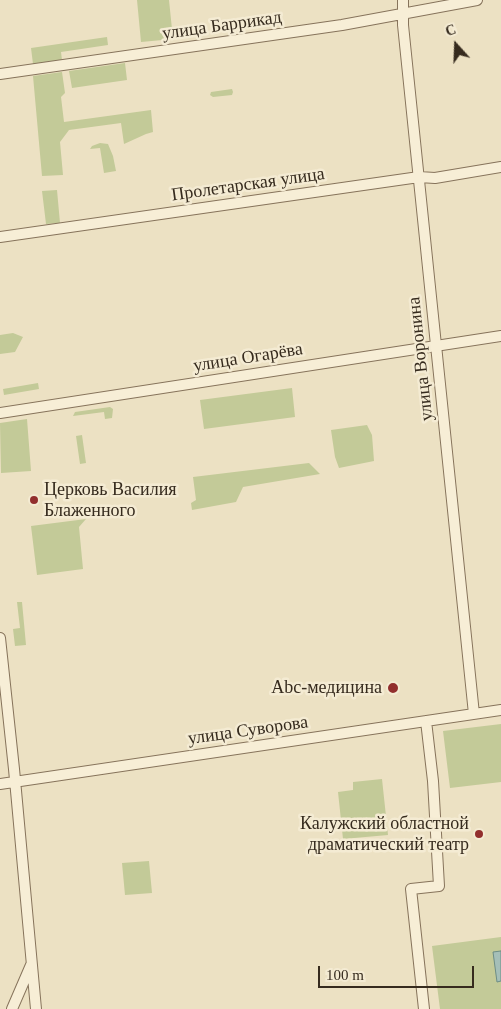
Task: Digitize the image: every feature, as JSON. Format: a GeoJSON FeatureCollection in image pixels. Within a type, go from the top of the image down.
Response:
{"type":"FeatureCollection","features":[{"type":"Feature","properties":{"kind":"street","name":"улица Воронина"},"geometry":{"type":"LineString","coordinates":[[403,0],[402,13],[474,714]]}},
{"type":"Feature","properties":{"kind":"street"},"geometry":{"type":"LineString","coordinates":[[424,0],[435,6]]}},
{"type":"Feature","properties":{"kind":"street","name":"улица Баррикад"},"geometry":{"type":"LineString","coordinates":[[0,74],[342,25],[435,6],[477,0]]}},
{"type":"Feature","properties":{"kind":"street","name":"Пролетарская улица"},"geometry":{"type":"LineString","coordinates":[[0,237],[419,177],[435,178],[501,167]]}},
{"type":"Feature","properties":{"kind":"street","name":"улица Огарёва"},"geometry":{"type":"LineString","coordinates":[[0,413],[501,336]]}},
{"type":"Feature","properties":{"kind":"street"},"geometry":{"type":"LineString","coordinates":[[0,638],[36,1009]]}},
{"type":"Feature","properties":{"kind":"street","name":"улица Суворова"},"geometry":{"type":"LineString","coordinates":[[0,784],[501,710]]}},
{"type":"Feature","properties":{"kind":"street"},"geometry":{"type":"LineString","coordinates":[[424,1009],[411,889],[439,886],[433,781],[426,721]]}},
{"type":"Feature","properties":{"kind":"street"},"geometry":{"type":"LineString","coordinates":[[12,1009],[31,964]]}},
{"type":"Feature","properties":{"kind":"green space"},"geometry":{"type":"Polygon","coordinates":[[[137,0],[169,0],[173,39],[141,42],[137,0]]]}},
{"type":"Feature","properties":{"kind":"green space"},"geometry":{"type":"Polygon","coordinates":[[[107,37],[108,45],[61,52],[62,60],[33,64],[31,48],[107,37]]]}},
{"type":"Feature","properties":{"kind":"green space"},"geometry":{"type":"Polygon","coordinates":[[[125,63],[127,80],[72,88],[69,71],[125,63]]]}},
{"type":"Feature","properties":{"kind":"green space"},"geometry":{"type":"Polygon","coordinates":[[[62,72],[65,93],[61,97],[64,122],[151,110],[153,132],[124,144],[121,123],[69,130],[60,142],[63,175],[42,176],[33,76],[62,72]]]}},
{"type":"Feature","properties":{"kind":"green space"},"geometry":{"type":"Polygon","coordinates":[[[232,89],[232,95],[213,97],[210,95],[211,92],[232,89]]]}},
{"type":"Feature","properties":{"kind":"green space"},"geometry":{"type":"Polygon","coordinates":[[[100,143],[108,144],[116,171],[104,173],[100,148],[90,149],[92,146],[100,143]]]}},
{"type":"Feature","properties":{"kind":"green space"},"geometry":{"type":"Polygon","coordinates":[[[57,190],[60,223],[46,224],[42,191],[57,190]]]}},
{"type":"Feature","properties":{"kind":"green space"},"geometry":{"type":"Polygon","coordinates":[[[13,333],[23,337],[15,352],[0,354],[0,335],[13,333]]]}},
{"type":"Feature","properties":{"kind":"green space"},"geometry":{"type":"Polygon","coordinates":[[[38,383],[39,389],[4,395],[3,389],[38,383]]]}},
{"type":"Feature","properties":{"kind":"green space"},"geometry":{"type":"Polygon","coordinates":[[[292,388],[295,417],[204,429],[200,400],[292,388]]]}},
{"type":"Feature","properties":{"kind":"green space"},"geometry":{"type":"Polygon","coordinates":[[[110,407],[113,409],[112,418],[105,419],[104,412],[73,416],[75,412],[110,407]]]}},
{"type":"Feature","properties":{"kind":"green space"},"geometry":{"type":"Polygon","coordinates":[[[27,419],[31,471],[1,473],[0,423],[27,419]]]}},
{"type":"Feature","properties":{"kind":"green space"},"geometry":{"type":"Polygon","coordinates":[[[367,425],[372,435],[374,461],[339,468],[335,457],[331,430],[367,425]]]}},
{"type":"Feature","properties":{"kind":"green space"},"geometry":{"type":"Polygon","coordinates":[[[82,435],[86,463],[80,464],[76,436],[82,435]]]}},
{"type":"Feature","properties":{"kind":"green space"},"geometry":{"type":"Polygon","coordinates":[[[309,463],[320,474],[243,487],[236,502],[192,510],[191,503],[196,500],[193,477],[309,463]]]}},
{"type":"Feature","properties":{"kind":"green space"},"geometry":{"type":"Polygon","coordinates":[[[86,519],[79,527],[83,569],[37,575],[31,526],[86,519]]]}},
{"type":"Feature","properties":{"kind":"green space"},"geometry":{"type":"Polygon","coordinates":[[[17,602],[22,602],[26,645],[15,646],[13,629],[20,628],[17,602]]]}},
{"type":"Feature","properties":{"kind":"green space"},"geometry":{"type":"Polygon","coordinates":[[[501,724],[501,782],[450,788],[443,731],[501,724]]]}},
{"type":"Feature","properties":{"kind":"green space"},"geometry":{"type":"Polygon","coordinates":[[[382,779],[388,835],[343,839],[338,792],[353,790],[353,782],[382,779]]]}},
{"type":"Feature","properties":{"kind":"green space"},"geometry":{"type":"Polygon","coordinates":[[[149,861],[152,893],[125,895],[122,863],[149,861]]]}},
{"type":"Feature","properties":{"kind":"green space"},"geometry":{"type":"Polygon","coordinates":[[[501,937],[501,1009],[440,1009],[432,946],[501,937]]]}},
{"type":"Feature","properties":{"kind":"water"},"geometry":{"type":"Polygon","coordinates":[[[501,951],[501,981],[497,982],[493,952],[501,951]]]}},
{"type":"Feature","properties":{"kind":"place","name":"Церковь Василия Блаженного"},"geometry":{"type":"Point","coordinates":[34,500]}},
{"type":"Feature","properties":{"kind":"place","name":"Abc-медицина"},"geometry":{"type":"Point","coordinates":[393,688]}},
{"type":"Feature","properties":{"kind":"place","name":"Калужский областной драматический театр"},"geometry":{"type":"Point","coordinates":[479,834]}}]}
